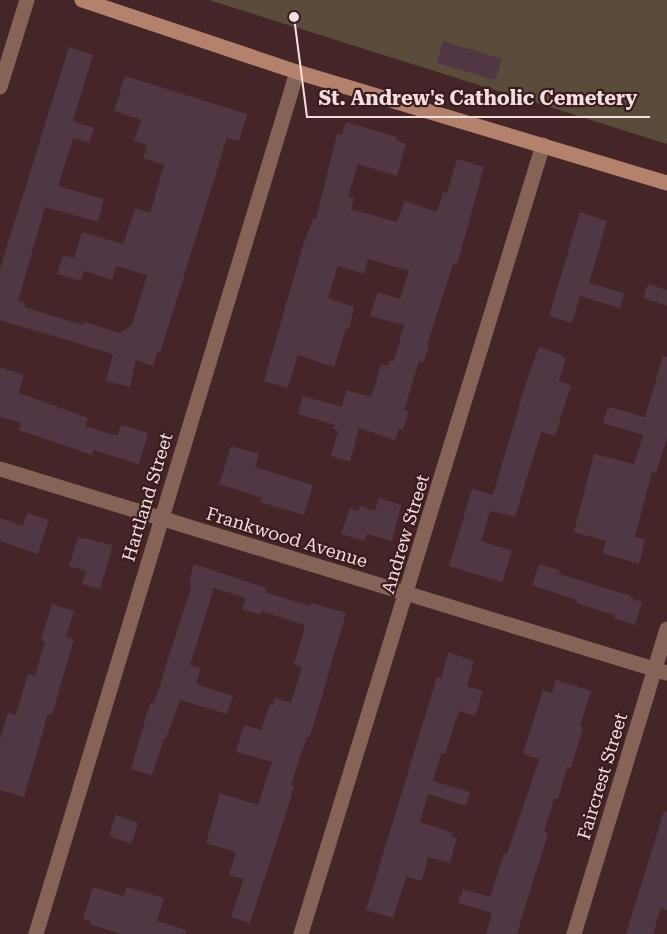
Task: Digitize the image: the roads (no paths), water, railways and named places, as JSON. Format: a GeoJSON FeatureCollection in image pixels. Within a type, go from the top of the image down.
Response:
{"type":"FeatureCollection","features":[{"type":"Feature","properties":{"kind":"main road"},"geometry":{"type":"LineString","coordinates":[[82,0],[297,72],[667,183]]}},
{"type":"Feature","properties":{"kind":"street"},"geometry":{"type":"LineString","coordinates":[[0,87],[27,0]]}},
{"type":"Feature","properties":{"kind":"street","name":"Hartland Street"},"geometry":{"type":"LineString","coordinates":[[36,934],[297,72]]}},
{"type":"Feature","properties":{"kind":"street","name":"Andrew Street"},"geometry":{"type":"LineString","coordinates":[[301,934],[543,145]]}},
{"type":"Feature","properties":{"kind":"street","name":"Frankwood Avenue"},"geometry":{"type":"LineString","coordinates":[[0,468],[661,671]]}},
{"type":"Feature","properties":{"kind":"street","name":"Faircrest Street"},"geometry":{"type":"LineString","coordinates":[[574,934],[661,671],[667,629]]}},
{"type":"Feature","properties":{"kind":"place","name":"St. Andrew's Catholic Cemetery"},"geometry":{"type":"Point","coordinates":[294,17]}}]}
